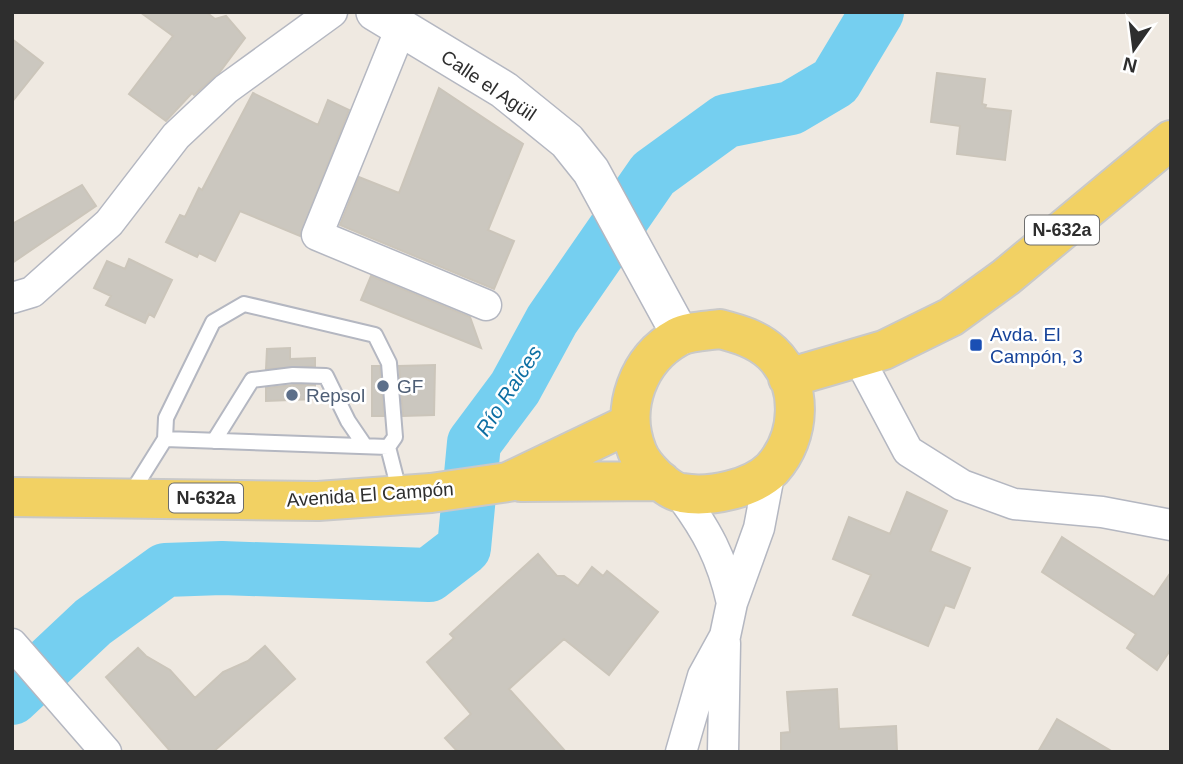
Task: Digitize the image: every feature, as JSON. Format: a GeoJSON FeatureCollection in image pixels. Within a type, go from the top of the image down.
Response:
{"type":"FeatureCollection","features":[{"type":"Feature","properties":{"kind":"main road","name":"N-632a"},"geometry":{"type":"LineString","coordinates":[[788,378],[884,350],[951,317],[1006,277],[1171,140]]}},
{"type":"Feature","properties":{"kind":"main road"},"geometry":{"type":"LineString","coordinates":[[508,482],[670,487],[708,494],[736,488],[771,470],[787,447],[795,421],[793,393],[788,378],[772,354],[747,337],[720,329],[681,336],[657,351],[635,384],[629,424],[637,453],[670,487]]}},
{"type":"Feature","properties":{"kind":"main road","name":"Avenida El Campón"},"geometry":{"type":"LineString","coordinates":[[12,497],[129,496],[318,501],[416,494],[508,482],[629,424]]}},
{"type":"Feature","properties":{"kind":"street"},"geometry":{"type":"LineString","coordinates":[[12,298],[32,292],[109,223],[176,136],[226,89],[332,12]]}},
{"type":"Feature","properties":{"kind":"street"},"geometry":{"type":"LineString","coordinates":[[388,20],[317,235],[486,305]]}},
{"type":"Feature","properties":{"kind":"street","name":"Calle el Agüil"},"geometry":{"type":"LineString","coordinates":[[388,20],[504,90],[567,141],[592,170],[681,336]]}},
{"type":"Feature","properties":{"kind":"street"},"geometry":{"type":"LineString","coordinates":[[858,357],[908,451],[962,485],[1014,504],[1102,512],[1171,525]]}},
{"type":"Feature","properties":{"kind":"street"},"geometry":{"type":"LineString","coordinates":[[723,752],[725,636],[732,603],[759,528],[771,470]]}},
{"type":"Feature","properties":{"kind":"street"},"geometry":{"type":"LineString","coordinates":[[670,487],[703,524],[724,565],[732,603]]}},
{"type":"Feature","properties":{"kind":"street"},"geometry":{"type":"LineString","coordinates":[[681,752],[703,676],[725,636]]}},
{"type":"Feature","properties":{"kind":"street"},"geometry":{"type":"LineString","coordinates":[[15,647],[52,693],[106,752]]}},
{"type":"Feature","properties":{"kind":"lane"},"geometry":{"type":"LineString","coordinates":[[129,496],[165,439],[166,418],[213,322],[244,304],[375,335],[390,363],[395,437],[388,447]]}},
{"type":"Feature","properties":{"kind":"lane"},"geometry":{"type":"LineString","coordinates":[[214,441],[252,380],[293,375],[326,376],[348,421],[365,446]]}},
{"type":"Feature","properties":{"kind":"lane"},"geometry":{"type":"LineString","coordinates":[[165,439],[388,447]]}},
{"type":"Feature","properties":{"kind":"lane"},"geometry":{"type":"LineString","coordinates":[[388,447],[416,494]]}},
{"type":"Feature","properties":{"kind":"building"},"geometry":{"type":"Polygon","coordinates":[[[140,12],[206,12],[215,19],[226,16],[245,38],[219,73],[194,95],[192,93],[166,121],[129,94],[173,36],[140,12]]]}},
{"type":"Feature","properties":{"kind":"building"},"geometry":{"type":"Polygon","coordinates":[[[12,39],[43,63],[12,102],[12,39]]]}},
{"type":"Feature","properties":{"kind":"building"},"geometry":{"type":"Polygon","coordinates":[[[937,73],[985,79],[982,104],[986,105],[985,108],[1011,111],[1005,160],[957,154],[960,126],[931,122],[937,73]]]}},
{"type":"Feature","properties":{"kind":"building"},"geometry":{"type":"Polygon","coordinates":[[[439,88],[523,144],[488,230],[514,241],[494,289],[340,225],[359,177],[399,193],[439,88]]]}},
{"type":"Feature","properties":{"kind":"building"},"geometry":{"type":"Polygon","coordinates":[[[253,93],[318,125],[328,100],[349,110],[300,236],[240,211],[215,261],[199,253],[197,257],[166,242],[180,215],[185,217],[199,188],[202,190],[253,93]]]}},
{"type":"Feature","properties":{"kind":"building"},"geometry":{"type":"Polygon","coordinates":[[[82,185],[96,206],[12,263],[12,224],[82,185]]]}},
{"type":"Feature","properties":{"kind":"building"},"geometry":{"type":"Polygon","coordinates":[[[129,259],[172,280],[154,317],[149,314],[145,323],[106,305],[111,296],[94,288],[107,261],[125,269],[129,259]]]}},
{"type":"Feature","properties":{"kind":"building"},"geometry":{"type":"Polygon","coordinates":[[[371,276],[470,317],[481,348],[361,300],[371,276]]]}},
{"type":"Feature","properties":{"kind":"building"},"geometry":{"type":"Polygon","coordinates":[[[290,348],[290,359],[315,358],[315,366],[266,369],[267,349],[290,348]]]}},
{"type":"Feature","properties":{"kind":"building"},"geometry":{"type":"Polygon","coordinates":[[[435,365],[434,415],[403,416],[399,366],[435,365]]]}},
{"type":"Feature","properties":{"kind":"building"},"geometry":{"type":"Polygon","coordinates":[[[372,366],[380,366],[384,416],[372,416],[372,366]]]}},
{"type":"Feature","properties":{"kind":"building"},"geometry":{"type":"Polygon","coordinates":[[[315,385],[315,399],[266,401],[266,388],[315,385]]]}},
{"type":"Feature","properties":{"kind":"building"},"geometry":{"type":"Polygon","coordinates":[[[907,492],[947,511],[930,551],[970,568],[954,608],[945,605],[928,646],[853,615],[871,575],[833,559],[849,517],[890,534],[907,492]]]}},
{"type":"Feature","properties":{"kind":"building"},"geometry":{"type":"Polygon","coordinates":[[[1062,537],[1154,597],[1171,572],[1171,649],[1157,670],[1127,648],[1136,634],[1042,572],[1062,537]]]}},
{"type":"Feature","properties":{"kind":"building"},"geometry":{"type":"Polygon","coordinates":[[[538,554],[557,576],[564,576],[578,586],[592,567],[603,576],[607,571],[658,612],[609,675],[564,639],[509,689],[566,752],[458,752],[445,738],[471,714],[427,662],[454,638],[450,634],[538,554]]]}},
{"type":"Feature","properties":{"kind":"building"},"geometry":{"type":"Polygon","coordinates":[[[265,646],[295,679],[213,752],[171,752],[106,677],[138,648],[170,670],[195,698],[223,672],[248,661],[265,646]]]}},
{"type":"Feature","properties":{"kind":"building"},"geometry":{"type":"Polygon","coordinates":[[[837,689],[839,729],[896,726],[897,752],[781,752],[781,733],[790,732],[787,692],[837,689]]]}},
{"type":"Feature","properties":{"kind":"building"},"geometry":{"type":"Polygon","coordinates":[[[1057,719],[1113,752],[1038,752],[1057,719]]]}},
{"type":"Feature","properties":{"kind":"waterway","name":"Río Raices"},"geometry":{"type":"LineString","coordinates":[[12,698],[93,622],[165,570],[222,568],[429,575],[464,548],[474,443],[515,388],[552,320],[653,174],[726,121],[791,108],[835,82],[877,12]]}},
{"type":"Feature","properties":{"kind":"place","name":"Avda. El Campón, 3"},"geometry":{"type":"Point","coordinates":[976,345]}},
{"type":"Feature","properties":{"kind":"place","name":"GF"},"geometry":{"type":"Point","coordinates":[383,386]}},
{"type":"Feature","properties":{"kind":"place","name":"Repsol"},"geometry":{"type":"Point","coordinates":[292,395]}}]}
